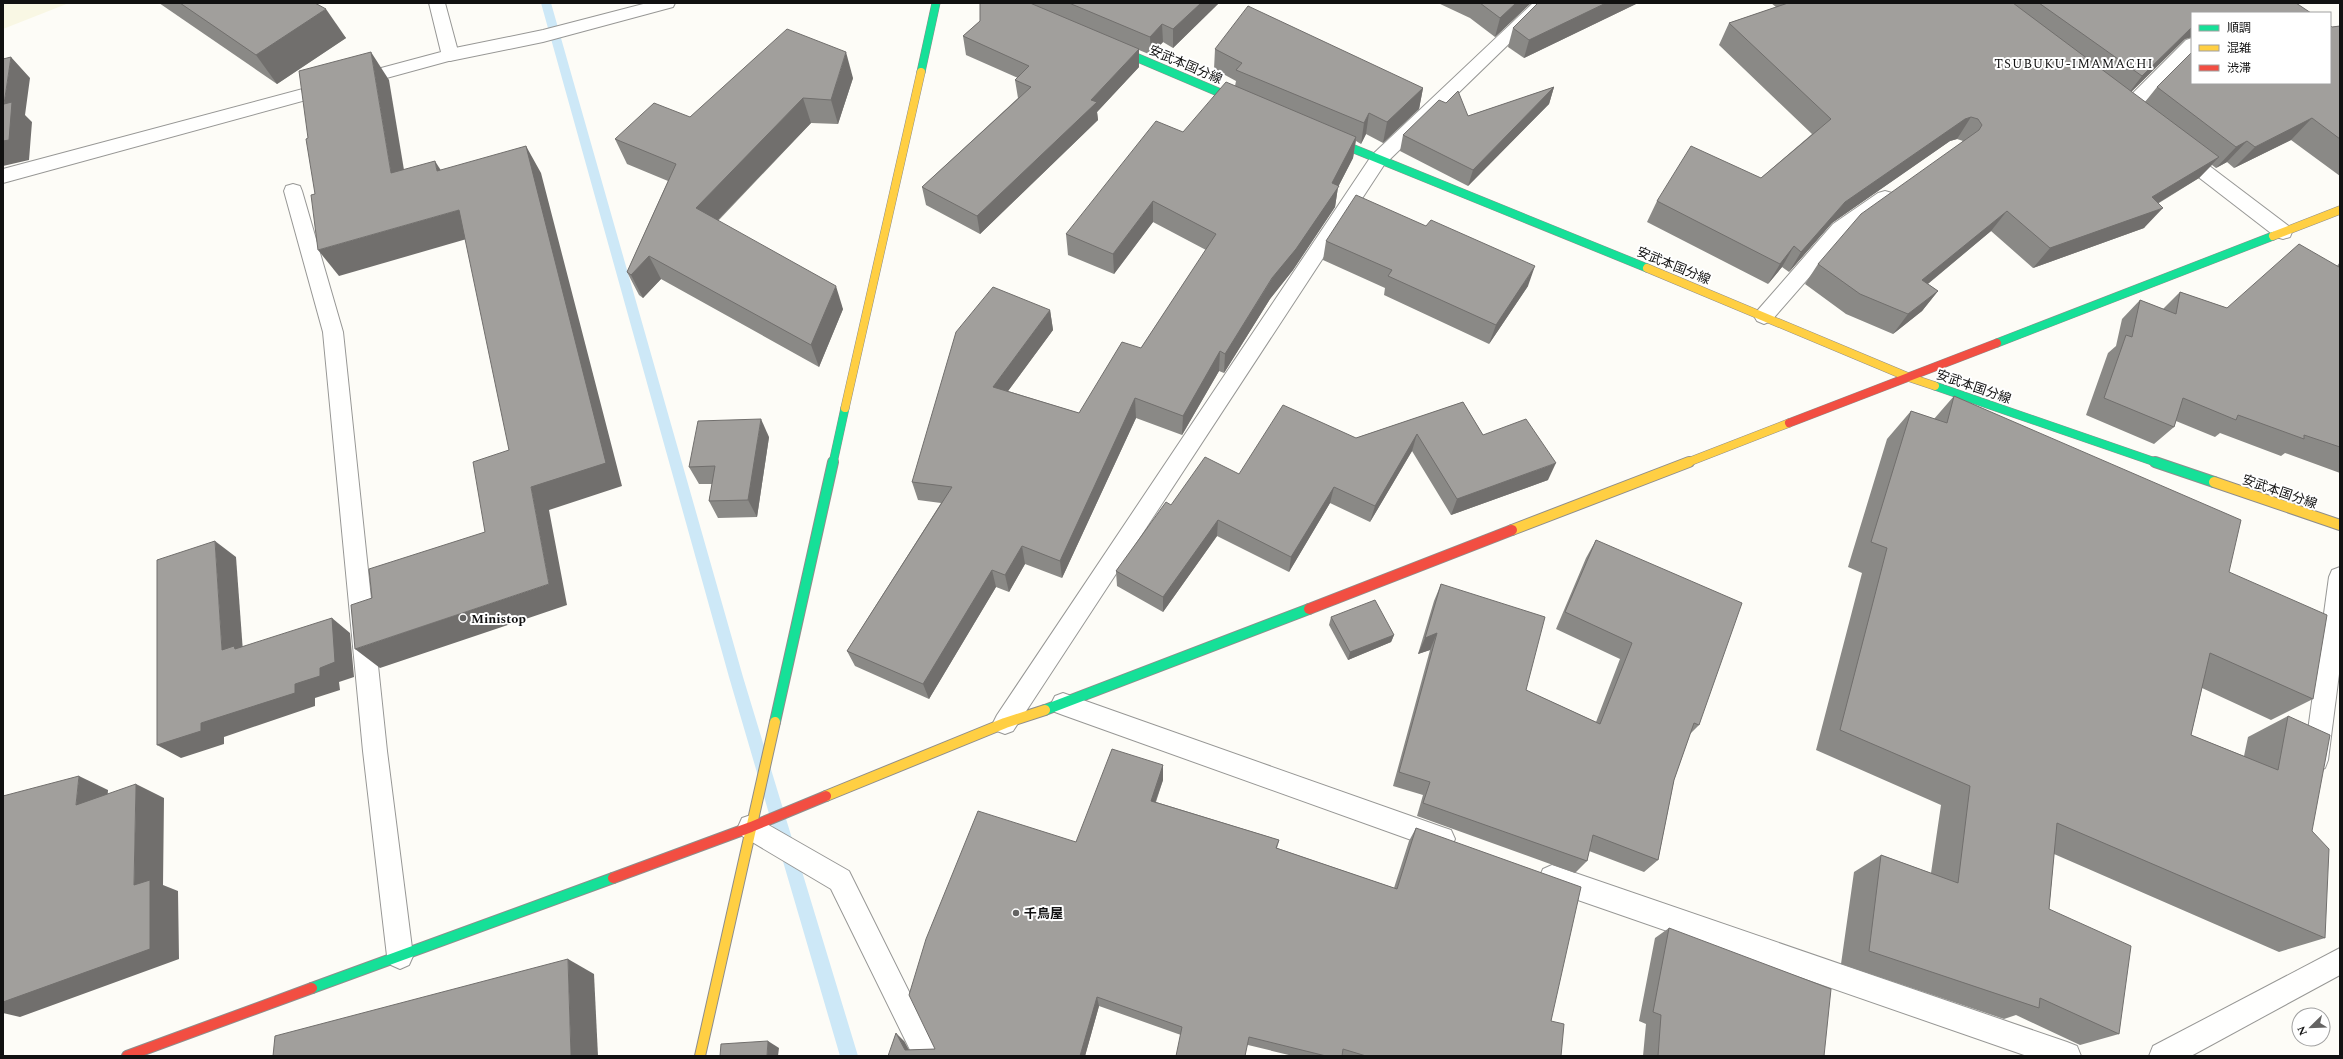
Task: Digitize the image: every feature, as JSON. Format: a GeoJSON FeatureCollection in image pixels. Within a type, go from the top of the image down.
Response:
{"type":"FeatureCollection","features":[{"type":"Feature","properties":{"kind":"street"},"geometry":{"type":"LineString","coordinates":[[437,3],[450,55]]}},
{"type":"Feature","properties":{"kind":"street"},"geometry":{"type":"LineString","coordinates":[[3,176],[450,55],[543,36],[667,3]]}},
{"type":"Feature","properties":{"kind":"street"},"geometry":{"type":"LineString","coordinates":[[700,1056],[936,3]]}},
{"type":"Feature","properties":{"kind":"street"},"geometry":{"type":"LineString","coordinates":[[1005,723],[1378,160],[1543,3]]}},
{"type":"Feature","properties":{"kind":"street","name":"安武本国分線"},"geometry":{"type":"LineString","coordinates":[[1103,43],[1255,108]]}},
{"type":"Feature","properties":{"kind":"street"},"geometry":{"type":"LineString","coordinates":[[2151,130],[2119,106],[2191,45]]}},
{"type":"Feature","properties":{"kind":"street","name":"安武本国分線"},"geometry":{"type":"LineString","coordinates":[[1320,136],[1764,316],[1908,377],[2340,525]]}},
{"type":"Feature","properties":{"kind":"street"},"geometry":{"type":"LineString","coordinates":[[2170,145],[2283,232]]}},
{"type":"Feature","properties":{"kind":"street"},"geometry":{"type":"LineString","coordinates":[[1764,316],[1840,229],[1900,187]]}},
{"type":"Feature","properties":{"kind":"street"},"geometry":{"type":"LineString","coordinates":[[293,191],[333,332],[375,751],[400,956]]}},
{"type":"Feature","properties":{"kind":"street"},"geometry":{"type":"LineString","coordinates":[[127,1056],[751,827],[1005,723],[1063,704],[2340,210]]}},
{"type":"Feature","properties":{"kind":"street"},"geometry":{"type":"LineString","coordinates":[[2313,778],[2340,577]]}},
{"type":"Feature","properties":{"kind":"street"},"geometry":{"type":"LineString","coordinates":[[1063,704],[1467,848]]}},
{"type":"Feature","properties":{"kind":"street"},"geometry":{"type":"LineString","coordinates":[[751,827],[840,880],[927,1056]]}},
{"type":"Feature","properties":{"kind":"street"},"geometry":{"type":"LineString","coordinates":[[1526,869],[2067,1056]]}},
{"type":"Feature","properties":{"kind":"street"},"geometry":{"type":"LineString","coordinates":[[2163,1056],[2340,961]]}},
{"type":"Feature","properties":{"kind":"shaded area"},"geometry":{"type":"Polygon","coordinates":[[[3,3],[69,3],[3,29],[3,3]]]}},
{"type":"Feature","properties":{"kind":"building"},"geometry":{"type":"Polygon","coordinates":[[[180,3],[315,3],[326,9],[256,55],[180,3]]]}},
{"type":"Feature","properties":{"kind":"building"},"geometry":{"type":"Polygon","coordinates":[[[980,3],[1030,3],[1139,49],[1091,100],[1097,102],[977,216],[922,187],[1031,87],[1015,80],[1029,66],[963,36],[980,21],[980,3]]]}},
{"type":"Feature","properties":{"kind":"building"},"geometry":{"type":"Polygon","coordinates":[[[1069,3],[1201,3],[1173,29],[1162,24],[1150,37],[1069,3]]]}},
{"type":"Feature","properties":{"kind":"building"},"geometry":{"type":"Polygon","coordinates":[[[1480,3],[1516,3],[1500,18],[1480,3]]]}},
{"type":"Feature","properties":{"kind":"building"},"geometry":{"type":"Polygon","coordinates":[[[1538,3],[1606,3],[1529,40],[1513,28],[1538,3]]]}},
{"type":"Feature","properties":{"kind":"building"},"geometry":{"type":"Polygon","coordinates":[[[1788,3],[2013,3],[2219,157],[2152,197],[2163,208],[2050,248],[2007,211],[1922,280],[1938,291],[1908,314],[1860,294],[1818,264],[1861,214],[1979,130],[1982,125],[1978,119],[1971,117],[1965,119],[1845,202],[1801,252],[1794,246],[1780,264],[1657,201],[1691,146],[1761,178],[1831,119],[1729,23],[1788,3]]]}},
{"type":"Feature","properties":{"kind":"building"},"geometry":{"type":"Polygon","coordinates":[[[2039,3],[2296,3],[2310,12],[2191,12],[2191,28],[2142,76],[2039,3]]]}},
{"type":"Feature","properties":{"kind":"building"},"geometry":{"type":"Polygon","coordinates":[[[1248,6],[1423,88],[1387,122],[1369,113],[1364,123],[1236,70],[1242,63],[1215,49],[1248,6]]]}},
{"type":"Feature","properties":{"kind":"building"},"geometry":{"type":"Polygon","coordinates":[[[2331,26],[2340,26],[2340,139],[2312,118],[2255,147],[2247,141],[2236,147],[2157,87],[2191,53],[2191,84],[2331,84],[2331,26]]]}},
{"type":"Feature","properties":{"kind":"building"},"geometry":{"type":"Polygon","coordinates":[[[787,29],[846,52],[831,100],[803,98],[696,208],[836,286],[811,345],[649,256],[631,275],[627,272],[676,164],[615,139],[654,103],[690,117],[787,29]]]}},
{"type":"Feature","properties":{"kind":"building"},"geometry":{"type":"Polygon","coordinates":[[[371,52],[391,173],[435,161],[437,171],[526,146],[606,463],[531,487],[549,584],[355,649],[351,605],[372,598],[369,569],[485,532],[473,462],[509,450],[459,210],[318,250],[311,195],[315,194],[306,139],[308,138],[299,71],[371,52]]]}},
{"type":"Feature","properties":{"kind":"building"},"geometry":{"type":"Polygon","coordinates":[[[11,57],[4,104],[12,102],[9,140],[3,141],[3,59],[11,57]]]}},
{"type":"Feature","properties":{"kind":"building"},"geometry":{"type":"Polygon","coordinates":[[[1226,82],[1356,137],[1332,183],[1339,186],[1296,249],[1272,278],[1225,354],[1220,351],[1183,416],[1135,398],[1060,561],[1022,546],[1005,575],[992,570],[923,684],[847,651],[952,487],[912,482],[956,332],[993,287],[1050,310],[993,387],[1079,413],[1122,342],[1141,348],[1216,234],[1153,201],[1113,254],[1066,234],[1156,121],[1183,132],[1226,82]]]}},
{"type":"Feature","properties":{"kind":"building"},"geometry":{"type":"Polygon","coordinates":[[[1554,87],[1473,170],[1403,135],[1439,100],[1446,103],[1458,91],[1468,116],[1554,87]]]}},
{"type":"Feature","properties":{"kind":"building"},"geometry":{"type":"Polygon","coordinates":[[[1356,195],[1426,226],[1431,220],[1535,266],[1496,325],[1388,276],[1392,270],[1326,241],[1356,195]]]}},
{"type":"Feature","properties":{"kind":"building"},"geometry":{"type":"Polygon","coordinates":[[[2299,244],[2339,267],[2340,266],[2340,447],[2304,435],[2304,439],[2238,415],[2236,420],[2183,398],[2174,427],[2104,398],[2126,335],[2132,337],[2140,300],[2176,314],[2180,292],[2227,308],[2299,244]]]}},
{"type":"Feature","properties":{"kind":"building"},"geometry":{"type":"Polygon","coordinates":[[[1954,396],[2241,520],[2229,572],[2327,615],[2313,699],[2210,653],[2191,735],[2278,770],[2288,716],[2330,735],[2312,831],[2329,849],[2325,938],[2057,823],[2049,909],[2131,946],[2119,1034],[2040,998],[2039,1008],[1869,951],[1881,855],[1958,883],[1970,786],[1840,730],[1887,548],[1871,542],[1911,411],[1947,423],[1954,396]]]}},
{"type":"Feature","properties":{"kind":"building"},"geometry":{"type":"Polygon","coordinates":[[[1463,402],[1483,435],[1526,419],[1556,463],[1457,499],[1417,434],[1375,506],[1334,487],[1291,557],[1218,520],[1163,597],[1116,571],[1166,502],[1171,505],[1205,457],[1239,474],[1283,405],[1356,438],[1463,402]]]}},
{"type":"Feature","properties":{"kind":"building"},"geometry":{"type":"Polygon","coordinates":[[[761,419],[748,500],[709,501],[715,466],[689,467],[698,421],[761,419]]]}},
{"type":"Feature","properties":{"kind":"building"},"geometry":{"type":"Polygon","coordinates":[[[1596,540],[1742,603],[1699,725],[1694,723],[1674,780],[1658,860],[1593,835],[1587,861],[1423,803],[1430,782],[1399,772],[1437,633],[1425,638],[1441,584],[1545,617],[1526,690],[1600,724],[1632,643],[1565,612],[1596,540]]]}},
{"type":"Feature","properties":{"kind":"building"},"geometry":{"type":"Polygon","coordinates":[[[215,541],[222,650],[234,646],[235,649],[332,618],[335,662],[320,668],[320,676],[295,684],[295,693],[201,723],[201,731],[157,745],[157,560],[215,541]]]}},
{"type":"Feature","properties":{"kind":"building"},"geometry":{"type":"Polygon","coordinates":[[[1375,600],[1394,635],[1350,652],[1331,617],[1375,600]]]}},
{"type":"Feature","properties":{"kind":"building"},"geometry":{"type":"Polygon","coordinates":[[[1112,749],[1163,765],[1151,801],[1279,840],[1276,848],[1397,889],[1416,828],[1581,887],[1551,1021],[1564,1024],[1561,1056],[1366,1056],[1343,1049],[1342,1056],[1326,1056],[1249,1037],[1245,1056],[1176,1056],[1182,1027],[1097,997],[1080,1056],[888,1056],[896,1033],[905,1050],[935,1049],[909,995],[926,939],[978,811],[1076,842],[1112,749]]]}},
{"type":"Feature","properties":{"kind":"building"},"geometry":{"type":"Polygon","coordinates":[[[79,776],[76,805],[136,784],[134,885],[150,880],[150,949],[3,1002],[3,796],[79,776]]]}},
{"type":"Feature","properties":{"kind":"building"},"geometry":{"type":"Polygon","coordinates":[[[1669,928],[1831,989],[1824,1056],[1658,1056],[1661,1015],[1653,1012],[1669,928]]]}},
{"type":"Feature","properties":{"kind":"building"},"geometry":{"type":"Polygon","coordinates":[[[568,959],[571,1056],[273,1056],[275,1036],[568,959]]]}},
{"type":"Feature","properties":{"kind":"building"},"geometry":{"type":"Polygon","coordinates":[[[768,1041],[767,1056],[720,1056],[721,1044],[768,1041]]]}},
{"type":"Feature","properties":{"kind":"waterway"},"geometry":{"type":"LineString","coordinates":[[546,3],[736,677],[849,1056]]}},
{"type":"Feature","properties":{"kind":"traffic: fast"},"geometry":{"type":"LineString","coordinates":[[921,72],[936,3]]}},
{"type":"Feature","properties":{"kind":"traffic: fast"},"geometry":{"type":"LineString","coordinates":[[1112,47],[1244,103]]}},
{"type":"Feature","properties":{"kind":"traffic: fast"},"geometry":{"type":"LineString","coordinates":[[1327,138],[1647,268]]}},
{"type":"Feature","properties":{"kind":"traffic: fast"},"geometry":{"type":"LineString","coordinates":[[1997,343],[2273,236]]}},
{"type":"Feature","properties":{"kind":"traffic: fast"},"geometry":{"type":"LineString","coordinates":[[1935,386],[2214,482]]}},
{"type":"Feature","properties":{"kind":"traffic: fast"},"geometry":{"type":"LineString","coordinates":[[775,722],[845,408]]}},
{"type":"Feature","properties":{"kind":"traffic: fast"},"geometry":{"type":"LineString","coordinates":[[1045,710],[1309,609]]}},
{"type":"Feature","properties":{"kind":"traffic: fast"},"geometry":{"type":"LineString","coordinates":[[312,988],[613,878]]}},
{"type":"Feature","properties":{"kind":"traffic: slow"},"geometry":{"type":"LineString","coordinates":[[845,408],[921,72]]}},
{"type":"Feature","properties":{"kind":"traffic: slow"},"geometry":{"type":"LineString","coordinates":[[2273,236],[2340,210]]}},
{"type":"Feature","properties":{"kind":"traffic: slow"},"geometry":{"type":"LineString","coordinates":[[1647,268],[1908,377],[1935,386]]}},
{"type":"Feature","properties":{"kind":"traffic: slow"},"geometry":{"type":"LineString","coordinates":[[1512,530],[1789,423]]}},
{"type":"Feature","properties":{"kind":"traffic: slow"},"geometry":{"type":"LineString","coordinates":[[2214,482],[2340,525]]}},
{"type":"Feature","properties":{"kind":"traffic: slow"},"geometry":{"type":"LineString","coordinates":[[826,796],[1005,723],[1045,710]]}},
{"type":"Feature","properties":{"kind":"traffic: slow"},"geometry":{"type":"LineString","coordinates":[[700,1056],[775,722]]}},
{"type":"Feature","properties":{"kind":"traffic: jam"},"geometry":{"type":"LineString","coordinates":[[1789,423],[1997,343]]}},
{"type":"Feature","properties":{"kind":"traffic: jam"},"geometry":{"type":"LineString","coordinates":[[1309,609],[1512,530]]}},
{"type":"Feature","properties":{"kind":"traffic: jam"},"geometry":{"type":"LineString","coordinates":[[613,878],[751,827],[826,796]]}},
{"type":"Feature","properties":{"kind":"traffic: jam"},"geometry":{"type":"LineString","coordinates":[[127,1056],[312,988]]}},
{"type":"Feature","properties":{"kind":"place","name":"Ministop"},"geometry":{"type":"Point","coordinates":[463,618]}},
{"type":"Feature","properties":{"kind":"place","name":"千鳥屋"},"geometry":{"type":"Point","coordinates":[1016,913]}},
{"type":"Feature","properties":{"kind":"district","name":"TSUBUKU-IMAMACHI"},"geometry":{"type":"Point","coordinates":[2074,63]}}]}
